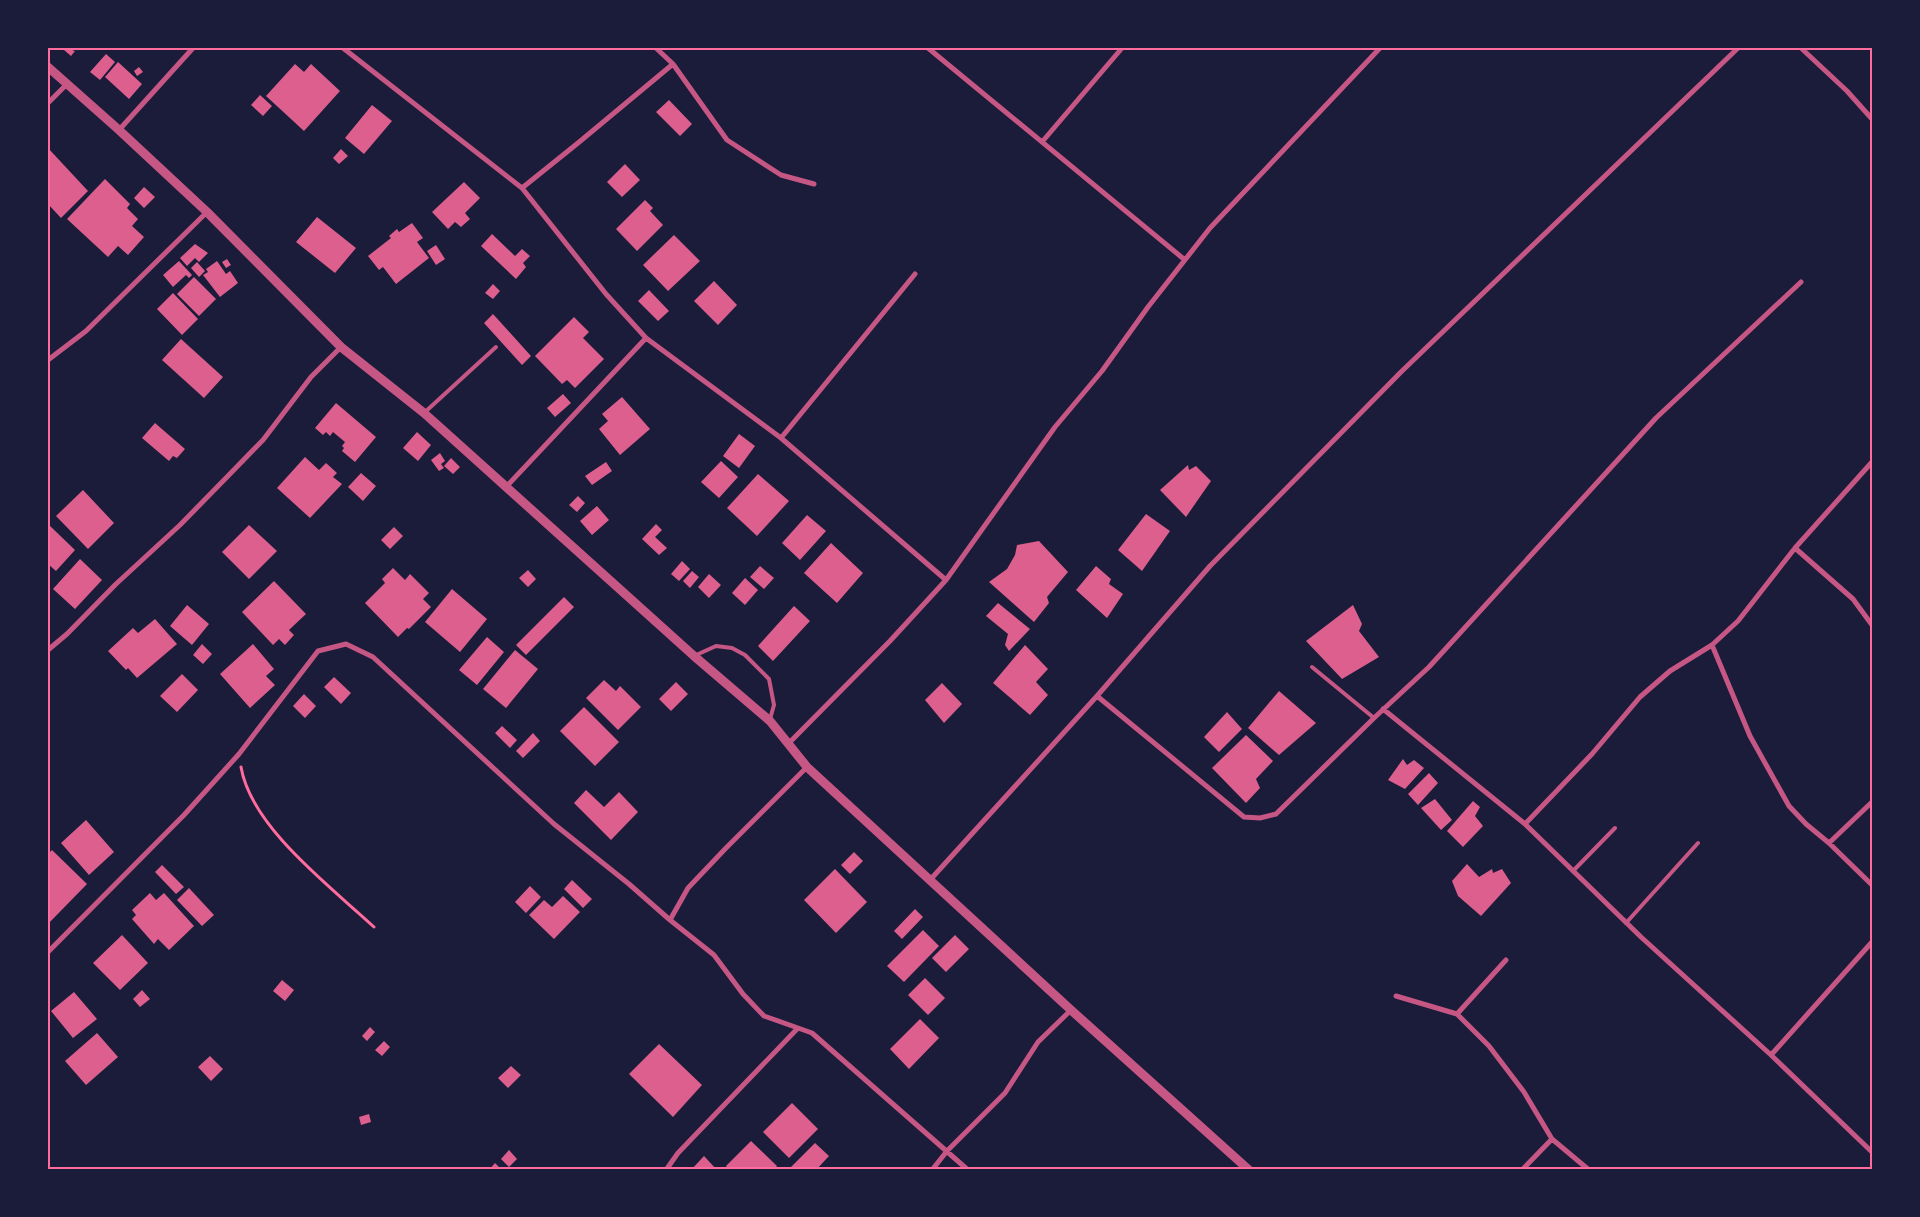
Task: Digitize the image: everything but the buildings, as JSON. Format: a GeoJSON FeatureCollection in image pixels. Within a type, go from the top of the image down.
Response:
{"type":"FeatureCollection","features":[{"type":"Feature","properties":{"kind":"street"},"geometry":{"type":"LineString","coordinates":[[119,130],[193,48]]}},
{"type":"Feature","properties":{"kind":"street"},"geometry":{"type":"LineString","coordinates":[[343,48],[522,188],[606,294],[646,338],[781,438],[946,580]]}},
{"type":"Feature","properties":{"kind":"street"},"geometry":{"type":"LineString","coordinates":[[656,48],[673,64],[727,140],[781,175],[814,184]]}},
{"type":"Feature","properties":{"kind":"street"},"geometry":{"type":"LineString","coordinates":[[928,48],[1185,260]]}},
{"type":"Feature","properties":{"kind":"street"},"geometry":{"type":"LineString","coordinates":[[1042,142],[1122,48]]}},
{"type":"Feature","properties":{"kind":"street"},"geometry":{"type":"LineString","coordinates":[[789,743],[890,642],[946,580],[1055,427],[1102,372],[1148,307],[1210,228],[1380,48]]}},
{"type":"Feature","properties":{"kind":"street"},"geometry":{"type":"LineString","coordinates":[[930,880],[1097,696],[1210,566],[1401,372],[1738,48]]}},
{"type":"Feature","properties":{"kind":"street"},"geometry":{"type":"LineString","coordinates":[[1802,48],[1847,91],[1872,119]]}},
{"type":"Feature","properties":{"kind":"street"},"geometry":{"type":"LineString","coordinates":[[522,188],[673,64]]}},
{"type":"Feature","properties":{"kind":"street"},"geometry":{"type":"LineString","coordinates":[[48,67],[66,85],[119,130],[206,212],[341,347],[424,413],[694,656],[770,721],[807,767],[1071,1010],[1249,1170]]}},
{"type":"Feature","properties":{"kind":"street"},"geometry":{"type":"LineString","coordinates":[[48,104],[66,85]]}},
{"type":"Feature","properties":{"kind":"street"},"geometry":{"type":"LineString","coordinates":[[48,360],[86,331],[206,212]]}},
{"type":"Feature","properties":{"kind":"street"},"geometry":{"type":"LineString","coordinates":[[781,438],[915,274]]}},
{"type":"Feature","properties":{"kind":"street"},"geometry":{"type":"LineString","coordinates":[[1097,696],[1244,818],[1260,818],[1276,814],[1429,667],[1656,418],[1801,282]]}},
{"type":"Feature","properties":{"kind":"street"},"geometry":{"type":"LineString","coordinates":[[506,487],[646,338]]}},
{"type":"Feature","properties":{"kind":"street"},"geometry":{"type":"LineString","coordinates":[[48,650],[67,634],[116,584],[180,525],[226,479],[262,440],[311,376],[341,347]]}},
{"type":"Feature","properties":{"kind":"street"},"geometry":{"type":"LineString","coordinates":[[1525,824],[1592,754],[1640,697],[1670,671],[1712,646],[1738,621],[1795,548],[1872,462]]}},
{"type":"Feature","properties":{"kind":"street"},"geometry":{"type":"LineString","coordinates":[[1795,548],[1853,599],[1872,625]]}},
{"type":"Feature","properties":{"kind":"street"},"geometry":{"type":"LineString","coordinates":[[48,952],[184,815],[239,754],[318,651],[346,644],[374,657],[554,824],[714,955],[743,994],[764,1016],[812,1033],[968,1170]]}},
{"type":"Feature","properties":{"kind":"street"},"geometry":{"type":"LineString","coordinates":[[1712,646],[1750,736],[1789,806],[1872,886]]}},
{"type":"Feature","properties":{"kind":"street"},"geometry":{"type":"LineString","coordinates":[[1383,710],[1525,824],[1626,923],[1772,1055],[1872,1152]]}},
{"type":"Feature","properties":{"kind":"street"},"geometry":{"type":"LineString","coordinates":[[670,920],[688,888],[807,767]]}},
{"type":"Feature","properties":{"kind":"street"},"geometry":{"type":"LineString","coordinates":[[1828,842],[1872,802]]}},
{"type":"Feature","properties":{"kind":"street"},"geometry":{"type":"LineString","coordinates":[[1772,1055],[1872,942]]}},
{"type":"Feature","properties":{"kind":"street"},"geometry":{"type":"LineString","coordinates":[[1457,1014],[1506,960]]}},
{"type":"Feature","properties":{"kind":"street"},"geometry":{"type":"LineString","coordinates":[[1396,996],[1457,1014],[1489,1046],[1524,1092],[1552,1139],[1589,1170]]}},
{"type":"Feature","properties":{"kind":"street"},"geometry":{"type":"LineString","coordinates":[[932,1170],[947,1151],[1005,1093],[1038,1042],[1071,1010]]}},
{"type":"Feature","properties":{"kind":"street"},"geometry":{"type":"LineString","coordinates":[[666,1170],[678,1152],[798,1028]]}},
{"type":"Feature","properties":{"kind":"street"},"geometry":{"type":"LineString","coordinates":[[1522,1170],[1552,1139]]}},
{"type":"Feature","properties":{"kind":"lane"},"geometry":{"type":"LineString","coordinates":[[424,413],[496,347]]}},
{"type":"Feature","properties":{"kind":"lane"},"geometry":{"type":"LineString","coordinates":[[694,656],[716,646],[732,648],[745,655],[769,679],[774,705],[770,721]]}},
{"type":"Feature","properties":{"kind":"lane"},"geometry":{"type":"LineString","coordinates":[[1312,667],[1374,718]]}},
{"type":"Feature","properties":{"kind":"lane"},"geometry":{"type":"LineString","coordinates":[[1573,871],[1615,828]]}},
{"type":"Feature","properties":{"kind":"lane"},"geometry":{"type":"LineString","coordinates":[[1626,923],[1698,843]]}},
{"type":"Feature","properties":{"kind":"path"},"geometry":{"type":"LineString","coordinates":[[239,754],[249,794],[260,812],[300,859],[374,928]]}}]}
